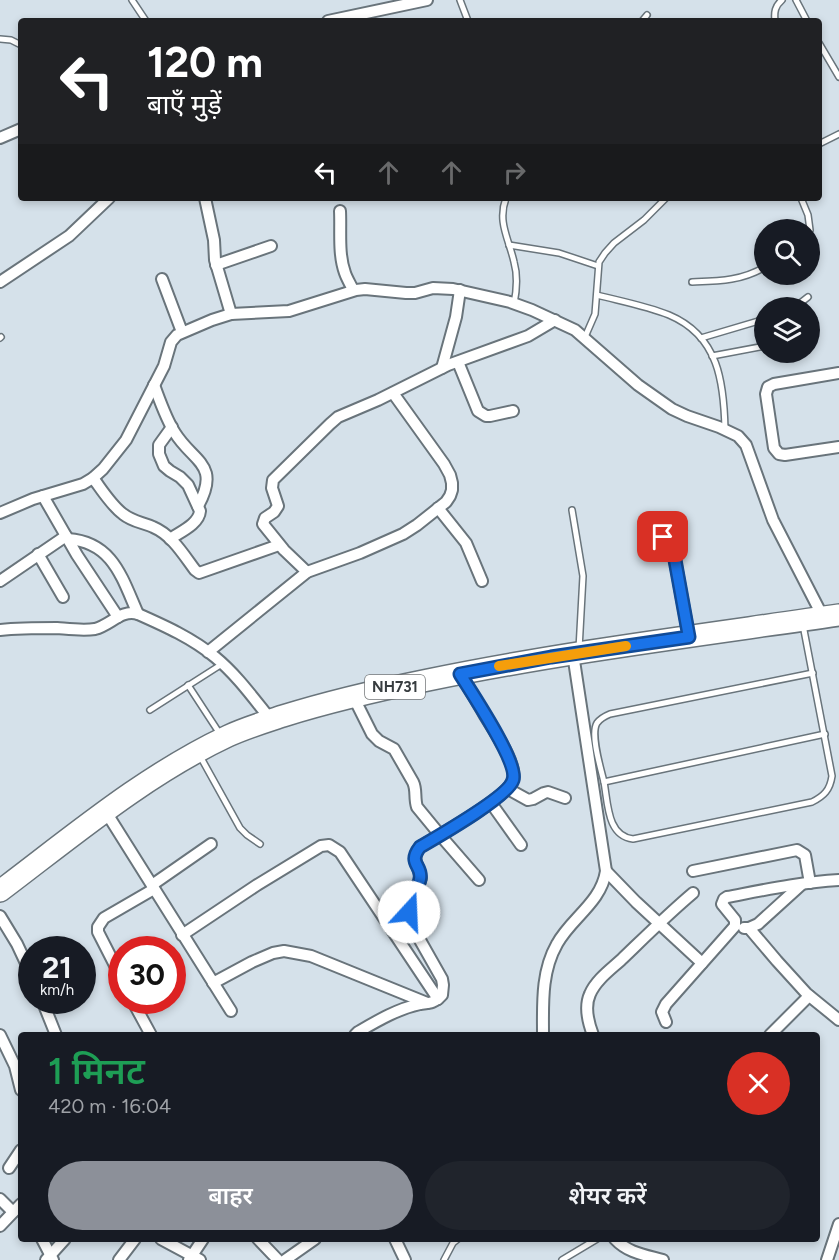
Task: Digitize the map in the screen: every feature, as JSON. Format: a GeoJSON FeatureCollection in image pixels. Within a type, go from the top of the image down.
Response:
{"type":"FeatureCollection","features":[{"type":"Feature","properties":{"kind":"highway","name":"NH731"},"geometry":{"type":"LineString","coordinates":[[0,891],[159,775],[223,739],[271,720],[353,696],[460,674],[576,653],[826,619]]}},
{"type":"Feature","properties":{"kind":"street"},"geometry":{"type":"LineString","coordinates":[[342,18],[427,0]]}},
{"type":"Feature","properties":{"kind":"street"},"geometry":{"type":"LineString","coordinates":[[0,138],[18,130]]}},
{"type":"Feature","properties":{"kind":"street"},"geometry":{"type":"LineString","coordinates":[[0,282],[69,236],[106,201]]}},
{"type":"Feature","properties":{"kind":"street"},"geometry":{"type":"LineString","coordinates":[[208,201],[216,265],[231,314]]}},
{"type":"Feature","properties":{"kind":"street"},"geometry":{"type":"LineString","coordinates":[[340,211],[341,252],[345,272],[353,290]]}},
{"type":"Feature","properties":{"kind":"street"},"geometry":{"type":"LineString","coordinates":[[216,265],[271,246]]}},
{"type":"Feature","properties":{"kind":"street"},"geometry":{"type":"LineString","coordinates":[[162,279],[182,332]]}},
{"type":"Feature","properties":{"kind":"street"},"geometry":{"type":"LineString","coordinates":[[0,513],[93,478],[126,440],[166,360],[171,342],[182,332],[231,314],[289,311],[353,290],[406,293],[442,288],[460,290],[514,304],[575,330],[656,399],[687,416],[738,436],[746,445],[773,520],[826,619]]}},
{"type":"Feature","properties":{"kind":"street"},"geometry":{"type":"LineString","coordinates":[[442,368],[454,327],[460,290]]}},
{"type":"Feature","properties":{"kind":"street"},"geometry":{"type":"LineString","coordinates":[[307,572],[263,524],[265,518],[278,506],[271,485],[273,480],[338,417],[442,368],[528,336],[555,320]]}},
{"type":"Feature","properties":{"kind":"street"},"geometry":{"type":"LineString","coordinates":[[458,362],[477,411],[486,416],[513,411]]}},
{"type":"Feature","properties":{"kind":"street"},"geometry":{"type":"LineString","coordinates":[[839,373],[774,384],[768,387],[766,394],[774,448],[779,454],[839,447]]}},
{"type":"Feature","properties":{"kind":"street"},"geometry":{"type":"LineString","coordinates":[[154,385],[172,427],[180,440],[203,465],[207,484],[198,506]]}},
{"type":"Feature","properties":{"kind":"street"},"geometry":{"type":"LineString","coordinates":[[208,652],[307,572],[360,553],[403,534],[446,502],[452,490],[450,475],[393,393]]}},
{"type":"Feature","properties":{"kind":"street"},"geometry":{"type":"LineString","coordinates":[[170,539],[201,514],[188,485],[164,466],[159,454],[159,446],[172,427]]}},
{"type":"Feature","properties":{"kind":"street"},"geometry":{"type":"LineString","coordinates":[[93,478],[117,509],[125,516],[153,527],[170,539],[199,573],[279,544]]}},
{"type":"Feature","properties":{"kind":"street"},"geometry":{"type":"LineString","coordinates":[[43,496],[118,617]]}},
{"type":"Feature","properties":{"kind":"street"},"geometry":{"type":"LineString","coordinates":[[438,508],[466,543],[483,581]]}},
{"type":"Feature","properties":{"kind":"street"},"geometry":{"type":"LineString","coordinates":[[663,537],[675,560],[689,637]]}},
{"type":"Feature","properties":{"kind":"street"},"geometry":{"type":"LineString","coordinates":[[0,581],[38,554],[67,538],[79,540],[105,553],[120,571],[138,614]]}},
{"type":"Feature","properties":{"kind":"street"},"geometry":{"type":"LineString","coordinates":[[38,554],[63,597]]}},
{"type":"Feature","properties":{"kind":"street"},"geometry":{"type":"LineString","coordinates":[[0,630],[54,628],[90,630],[99,628],[124,613],[132,612],[180,634],[208,652],[238,680],[271,720]]}},
{"type":"Feature","properties":{"kind":"street"},"geometry":{"type":"LineString","coordinates":[[546,1032],[545,975],[548,962],[557,942],[599,892],[606,872],[576,653]]}},
{"type":"Feature","properties":{"kind":"street"},"geometry":{"type":"LineString","coordinates":[[357,1032],[404,1009],[434,1002],[442,995],[442,979],[412,926],[409,912],[410,901],[421,878],[415,856],[420,847],[491,803],[513,783],[513,768],[500,739],[460,674]]}},
{"type":"Feature","properties":{"kind":"street"},"geometry":{"type":"LineString","coordinates":[[353,696],[372,734],[379,741],[394,749],[397,754],[415,786],[414,796],[417,807],[479,880]]}},
{"type":"Feature","properties":{"kind":"street"},"geometry":{"type":"LineString","coordinates":[[508,789],[528,800],[544,792],[565,798]]}},
{"type":"Feature","properties":{"kind":"street"},"geometry":{"type":"LineString","coordinates":[[491,803],[521,845]]}},
{"type":"Feature","properties":{"kind":"street"},"geometry":{"type":"LineString","coordinates":[[106,812],[231,1011]]}},
{"type":"Feature","properties":{"kind":"street"},"geometry":{"type":"LineString","coordinates":[[108,952],[98,932],[98,927],[104,918],[153,887],[211,844]]}},
{"type":"Feature","properties":{"kind":"street"},"geometry":{"type":"LineString","coordinates":[[183,935],[257,885],[321,846],[329,845],[340,852],[438,999]]}},
{"type":"Feature","properties":{"kind":"street"},"geometry":{"type":"LineString","coordinates":[[693,870],[797,850],[805,855],[806,883]]}},
{"type":"Feature","properties":{"kind":"street"},"geometry":{"type":"LineString","coordinates":[[606,872],[702,963]]}},
{"type":"Feature","properties":{"kind":"street"},"geometry":{"type":"LineString","coordinates":[[666,1022],[662,1012],[666,1004],[735,926],[735,920],[722,904],[724,899],[762,890],[839,880]]}},
{"type":"Feature","properties":{"kind":"street"},"geometry":{"type":"LineString","coordinates":[[735,926],[749,928],[758,924],[806,883]]}},
{"type":"Feature","properties":{"kind":"street"},"geometry":{"type":"LineString","coordinates":[[592,1032],[587,1016],[587,1006],[597,982],[693,893]]}},
{"type":"Feature","properties":{"kind":"street"},"geometry":{"type":"LineString","coordinates":[[0,916],[18,946]]}},
{"type":"Feature","properties":{"kind":"street"},"geometry":{"type":"LineString","coordinates":[[749,928],[809,996],[839,1020]]}},
{"type":"Feature","properties":{"kind":"street"},"geometry":{"type":"LineString","coordinates":[[213,983],[252,962],[284,951],[311,956],[427,1003]]}},
{"type":"Feature","properties":{"kind":"street"},"geometry":{"type":"LineString","coordinates":[[773,1032],[809,996]]}},
{"type":"Feature","properties":{"kind":"street"},"geometry":{"type":"LineString","coordinates":[[48,1014],[55,1032]]}},
{"type":"Feature","properties":{"kind":"street"},"geometry":{"type":"LineString","coordinates":[[140,1014],[149,1032]]}},
{"type":"Feature","properties":{"kind":"street"},"geometry":{"type":"LineString","coordinates":[[0,1035],[15,1066],[18,1078]]}},
{"type":"Feature","properties":{"kind":"street"},"geometry":{"type":"LineString","coordinates":[[9,1168],[18,1154]]}},
{"type":"Feature","properties":{"kind":"street"},"geometry":{"type":"LineString","coordinates":[[0,1198],[18,1207]]}},
{"type":"Feature","properties":{"kind":"street"},"geometry":{"type":"LineString","coordinates":[[0,1226],[18,1208]]}},
{"type":"Feature","properties":{"kind":"street"},"geometry":{"type":"LineString","coordinates":[[827,1260],[839,1224]]}},
{"type":"Feature","properties":{"kind":"street"},"geometry":{"type":"LineString","coordinates":[[43,1242],[50,1258],[63,1242]]}},
{"type":"Feature","properties":{"kind":"street"},"geometry":{"type":"LineString","coordinates":[[120,1260],[133,1242]]}},
{"type":"Feature","properties":{"kind":"street"},"geometry":{"type":"LineString","coordinates":[[166,1242],[193,1259],[202,1242]]}},
{"type":"Feature","properties":{"kind":"street"},"geometry":{"type":"LineString","coordinates":[[261,1242],[278,1260]]}},
{"type":"Feature","properties":{"kind":"street"},"geometry":{"type":"LineString","coordinates":[[285,1260],[311,1242]]}},
{"type":"Feature","properties":{"kind":"street"},"geometry":{"type":"LineString","coordinates":[[396,1242],[405,1260]]}},
{"type":"Feature","properties":{"kind":"street"},"geometry":{"type":"LineString","coordinates":[[618,1242],[632,1252],[663,1260]]}},
{"type":"Feature","properties":{"kind":"lane"},"geometry":{"type":"LineString","coordinates":[[132,0],[144,18]]}},
{"type":"Feature","properties":{"kind":"lane"},"geometry":{"type":"LineString","coordinates":[[460,0],[467,18]]}},
{"type":"Feature","properties":{"kind":"lane"},"geometry":{"type":"LineString","coordinates":[[775,18],[776,8],[782,0]]}},
{"type":"Feature","properties":{"kind":"lane"},"geometry":{"type":"LineString","coordinates":[[796,0],[805,18]]}},
{"type":"Feature","properties":{"kind":"lane"},"geometry":{"type":"LineString","coordinates":[[0,39],[18,44]]}},
{"type":"Feature","properties":{"kind":"lane"},"geometry":{"type":"LineString","coordinates":[[822,48],[839,77]]}},
{"type":"Feature","properties":{"kind":"lane"},"geometry":{"type":"LineString","coordinates":[[822,142],[839,134]]}},
{"type":"Feature","properties":{"kind":"lane"},"geometry":{"type":"LineString","coordinates":[[505,201],[502,211],[503,225],[518,283],[514,304]]}},
{"type":"Feature","properties":{"kind":"lane"},"geometry":{"type":"LineString","coordinates":[[585,337],[595,314],[598,266],[605,253],[663,201]]}},
{"type":"Feature","properties":{"kind":"lane"},"geometry":{"type":"LineString","coordinates":[[802,201],[809,219]]}},
{"type":"Feature","properties":{"kind":"lane"},"geometry":{"type":"LineString","coordinates":[[509,245],[559,253],[598,266]]}},
{"type":"Feature","properties":{"kind":"lane"},"geometry":{"type":"LineString","coordinates":[[692,282],[734,280],[754,272]]}},
{"type":"Feature","properties":{"kind":"lane"},"geometry":{"type":"LineString","coordinates":[[597,295],[667,314],[679,320],[701,338],[719,370],[723,387],[725,430]]}},
{"type":"Feature","properties":{"kind":"lane"},"geometry":{"type":"LineString","coordinates":[[701,338],[754,322]]}},
{"type":"Feature","properties":{"kind":"lane"},"geometry":{"type":"LineString","coordinates":[[712,356],[754,348]]}},
{"type":"Feature","properties":{"kind":"lane"},"geometry":{"type":"LineString","coordinates":[[572,510],[583,576],[576,653]]}},
{"type":"Feature","properties":{"kind":"lane"},"geometry":{"type":"LineString","coordinates":[[813,673],[610,714],[602,718],[594,730],[595,740],[612,822],[620,834],[633,839],[812,802],[828,791],[832,776],[813,673],[826,619]]}},
{"type":"Feature","properties":{"kind":"lane"},"geometry":{"type":"LineString","coordinates":[[150,710],[222,664]]}},
{"type":"Feature","properties":{"kind":"lane"},"geometry":{"type":"LineString","coordinates":[[188,685],[223,739]]}},
{"type":"Feature","properties":{"kind":"lane"},"geometry":{"type":"LineString","coordinates":[[603,782],[825,734]]}},
{"type":"Feature","properties":{"kind":"lane"},"geometry":{"type":"LineString","coordinates":[[198,752],[240,828],[260,844]]}},
{"type":"Feature","properties":{"kind":"lane"},"geometry":{"type":"LineString","coordinates":[[832,776],[839,774]]}},
{"type":"Feature","properties":{"kind":"lane"},"geometry":{"type":"LineString","coordinates":[[444,1260],[456,1242]]}},
{"type":"Feature","properties":{"kind":"lane"},"geometry":{"type":"LineString","coordinates":[[562,1260],[592,1242]]}},
{"type":"Feature","properties":{"kind":"slow traffic"},"geometry":{"type":"LineString","coordinates":[[499,666],[626,646]]}},
{"type":"Feature","properties":{"kind":"route"},"geometry":{"type":"LineString","coordinates":[[409,912],[410,901],[421,878],[415,862],[415,856],[420,847],[496,799],[513,783],[513,768],[500,739],[460,674],[551,657],[689,637],[675,560],[663,537]]}}]}
